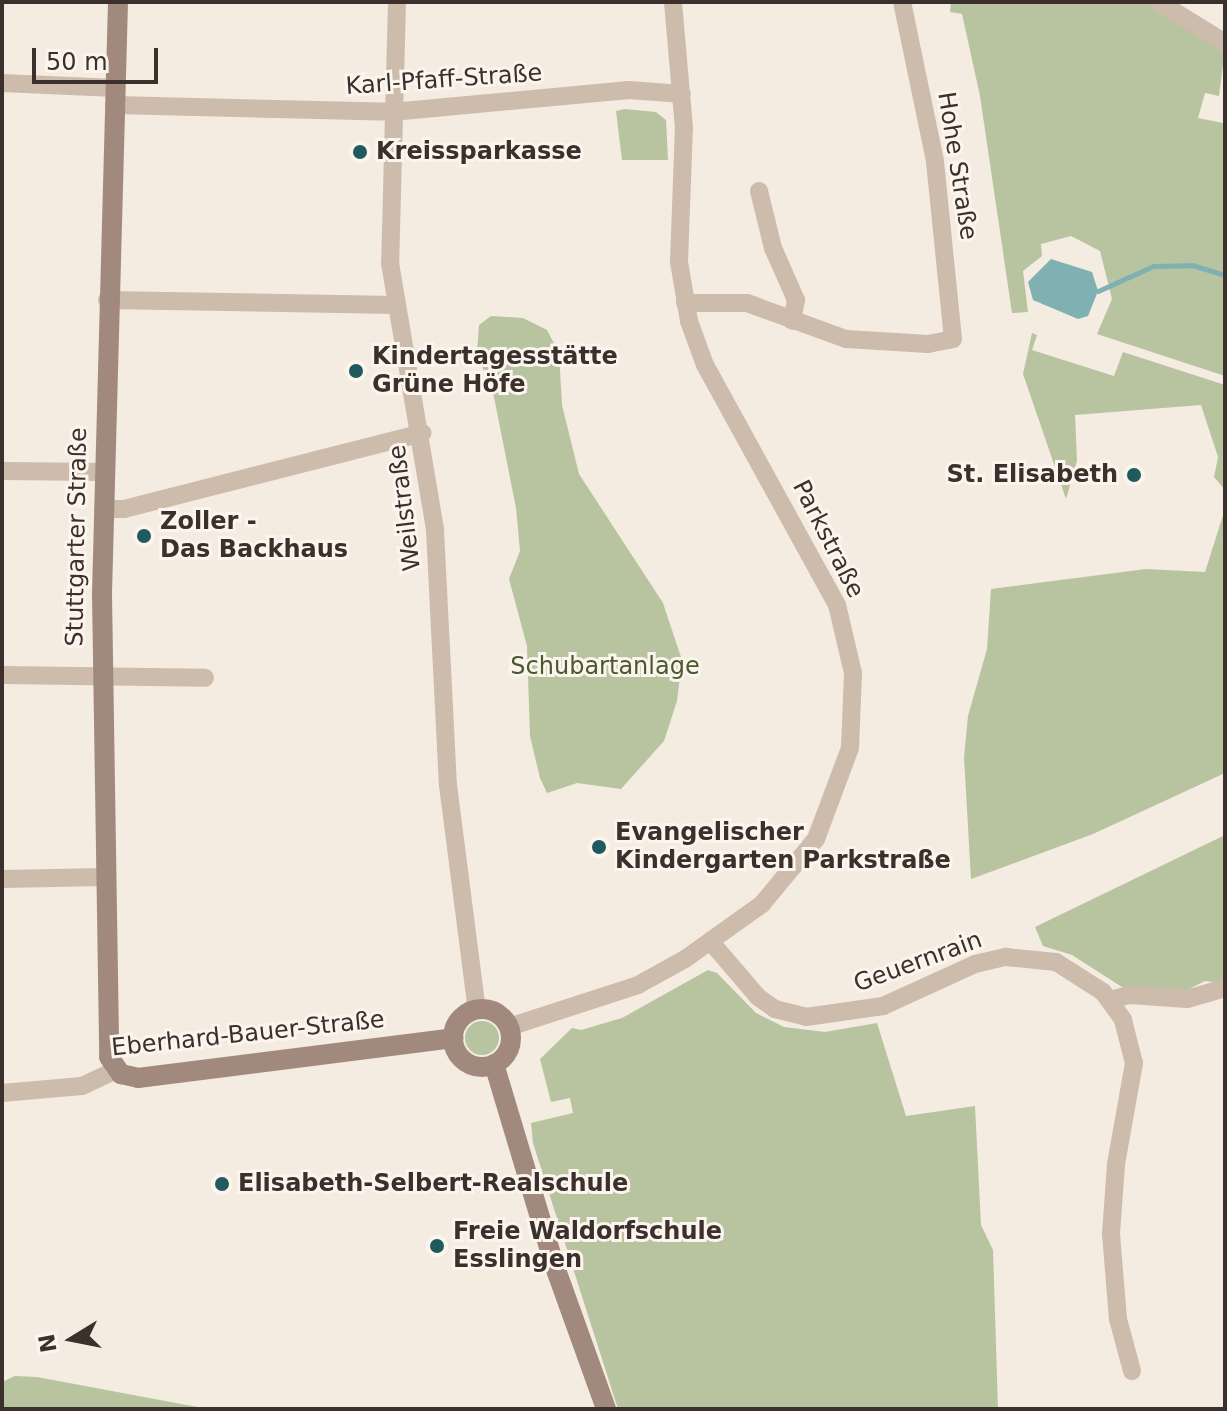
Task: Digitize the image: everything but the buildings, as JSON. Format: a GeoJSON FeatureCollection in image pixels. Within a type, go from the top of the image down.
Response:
{"type":"FeatureCollection","features":[{"type":"Feature","properties":{"kind":"street","name":"Stuttgarter Straße"},"geometry":{"type":"LineString","coordinates":[[116,1070],[108,1051],[101,677],[107,300],[118,2]]}},
{"type":"Feature","properties":{"kind":"street","name":"Weilstraße"},"geometry":{"type":"LineString","coordinates":[[397,2],[389,253],[396,305],[422,433],[441,593],[448,785],[477,1010]]}},
{"type":"Feature","properties":{"kind":"street","name":"Parkstraße"},"geometry":{"type":"LineString","coordinates":[[509,1027],[629,989],[711,942],[775,891],[816,839],[846,765],[854,687],[846,633],[829,587],[705,365],[685,303],[679,240],[682,94],[673,2]]}},
{"type":"Feature","properties":{"kind":"street","name":"Hohe Straße"},"geometry":{"type":"LineString","coordinates":[[792,321],[846,339],[928,344],[953,339],[935,161],[902,2]]}},
{"type":"Feature","properties":{"kind":"street"},"geometry":{"type":"LineString","coordinates":[[1159,2],[1225,43]]}},
{"type":"Feature","properties":{"kind":"street","name":"Karl-Pfaff-Straße"},"geometry":{"type":"LineString","coordinates":[[2,83],[115,96],[392,112],[629,90],[682,94]]}},
{"type":"Feature","properties":{"kind":"street"},"geometry":{"type":"LineString","coordinates":[[685,303],[747,303],[792,321],[796,300],[773,248],[759,191]]}},
{"type":"Feature","properties":{"kind":"street"},"geometry":{"type":"LineString","coordinates":[[107,300],[396,305]]}},
{"type":"Feature","properties":{"kind":"street"},"geometry":{"type":"LineString","coordinates":[[103,509],[180,495],[338,451],[422,433]]}},
{"type":"Feature","properties":{"kind":"street"},"geometry":{"type":"LineString","coordinates":[[2,471],[103,472]]}},
{"type":"Feature","properties":{"kind":"street"},"geometry":{"type":"LineString","coordinates":[[2,675],[205,678]]}},
{"type":"Feature","properties":{"kind":"street"},"geometry":{"type":"LineString","coordinates":[[2,879],[104,877]]}},
{"type":"Feature","properties":{"kind":"street","name":"Geuernrain"},"geometry":{"type":"LineString","coordinates":[[711,942],[758,997],[795,1015],[830,1016],[883,1006],[975,964],[1017,956],[1067,966],[1110,1000],[1128,1031],[1134,1063],[1116,1164],[1111,1234],[1118,1319],[1132,1371]]}},
{"type":"Feature","properties":{"kind":"street"},"geometry":{"type":"LineString","coordinates":[[1110,1000],[1129,995],[1187,999],[1225,988]]}},
{"type":"Feature","properties":{"kind":"street"},"geometry":{"type":"LineString","coordinates":[[477,1010],[496,1013],[509,1027],[509,1049],[494,1064],[466,1062],[453,1038],[460,1018],[477,1010]]}},
{"type":"Feature","properties":{"kind":"street","name":"Eberhard-Bauer-Straße"},"geometry":{"type":"LineString","coordinates":[[2,1093],[82,1086],[116,1070],[138,1078],[453,1038]]}},
{"type":"Feature","properties":{"kind":"street"},"geometry":{"type":"LineString","coordinates":[[494,1064],[555,1267],[606,1409]]}},
{"type":"Feature","properties":{"kind":"green space"},"geometry":{"type":"Polygon","coordinates":[[[951,2],[1151,2],[1225,49],[1219,96],[1205,93],[1198,118],[1223,123],[1225,139],[1225,376],[1097,334],[1112,299],[1100,251],[1071,236],[1041,244],[1042,256],[1023,271],[1028,312],[1012,313],[980,96],[962,14],[950,12],[951,2]]]}},
{"type":"Feature","properties":{"kind":"green space"},"geometry":{"type":"Polygon","coordinates":[[[616,111],[656,112],[666,120],[668,160],[622,160],[616,111]]]}},
{"type":"Feature","properties":{"kind":"green space","name":"Schubartanlage"},"geometry":{"type":"Polygon","coordinates":[[[491,316],[523,318],[547,330],[559,353],[562,405],[579,474],[663,603],[682,660],[677,701],[664,741],[621,789],[577,783],[547,793],[540,778],[530,736],[527,646],[509,579],[520,551],[516,508],[494,397],[477,353],[479,325],[491,316]]]}},
{"type":"Feature","properties":{"kind":"green space"},"geometry":{"type":"Polygon","coordinates":[[[1032,333],[1037,335],[1032,350],[1114,376],[1123,352],[1225,385],[1225,490],[1214,477],[1218,457],[1201,405],[1075,415],[1077,461],[1066,499],[1023,374],[1032,333]]]}},
{"type":"Feature","properties":{"kind":"green space"},"geometry":{"type":"Polygon","coordinates":[[[1225,509],[1225,773],[1093,834],[971,879],[964,757],[968,716],[987,649],[991,589],[1146,569],[1205,572],[1225,509]]]}},
{"type":"Feature","properties":{"kind":"green space"},"geometry":{"type":"Polygon","coordinates":[[[1225,835],[1225,984],[1205,981],[1187,990],[1125,989],[1072,955],[1043,946],[1035,927],[1225,835]]]}},
{"type":"Feature","properties":{"kind":"green space"},"geometry":{"type":"Polygon","coordinates":[[[708,970],[717,973],[756,1013],[784,1027],[825,1032],[877,1023],[906,1116],[975,1106],[981,1225],[993,1250],[998,1409],[618,1409],[533,1143],[531,1123],[573,1113],[570,1098],[551,1102],[540,1059],[572,1028],[581,1030],[622,1018],[708,970]]]}},
{"type":"Feature","properties":{"kind":"green space"},"geometry":{"type":"Polygon","coordinates":[[[482,1021],[494,1026],[499,1038],[494,1050],[482,1055],[470,1050],[465,1038],[470,1026],[482,1021]]]}},
{"type":"Feature","properties":{"kind":"green space"},"geometry":{"type":"Polygon","coordinates":[[[15,1376],[37,1377],[208,1409],[2,1409],[2,1382],[15,1376]]]}},
{"type":"Feature","properties":{"kind":"water"},"geometry":{"type":"Polygon","coordinates":[[[1051,259],[1092,272],[1098,291],[1088,316],[1078,319],[1033,300],[1028,282],[1051,259]]]}},
{"type":"Feature","properties":{"kind":"waterway"},"geometry":{"type":"LineString","coordinates":[[1098,291],[1153,266],[1192,265],[1225,275]]}},
{"type":"Feature","properties":{"kind":"place","name":"Kreissparkasse"},"geometry":{"type":"Point","coordinates":[360,152]}},
{"type":"Feature","properties":{"kind":"place","name":"Kindertagesstätte Grüne Höfe"},"geometry":{"type":"Point","coordinates":[356,371]}},
{"type":"Feature","properties":{"kind":"place","name":"St. Elisabeth"},"geometry":{"type":"Point","coordinates":[1134,475]}},
{"type":"Feature","properties":{"kind":"place","name":"Zoller - Das Backhaus"},"geometry":{"type":"Point","coordinates":[144,536]}},
{"type":"Feature","properties":{"kind":"place","name":"Evangelischer Kindergarten Parkstraße"},"geometry":{"type":"Point","coordinates":[599,847]}},
{"type":"Feature","properties":{"kind":"place","name":"Elisabeth-Selbert-Realschule"},"geometry":{"type":"Point","coordinates":[222,1184]}},
{"type":"Feature","properties":{"kind":"place","name":"Freie Waldorfschule Esslingen"},"geometry":{"type":"Point","coordinates":[437,1246]}}]}
